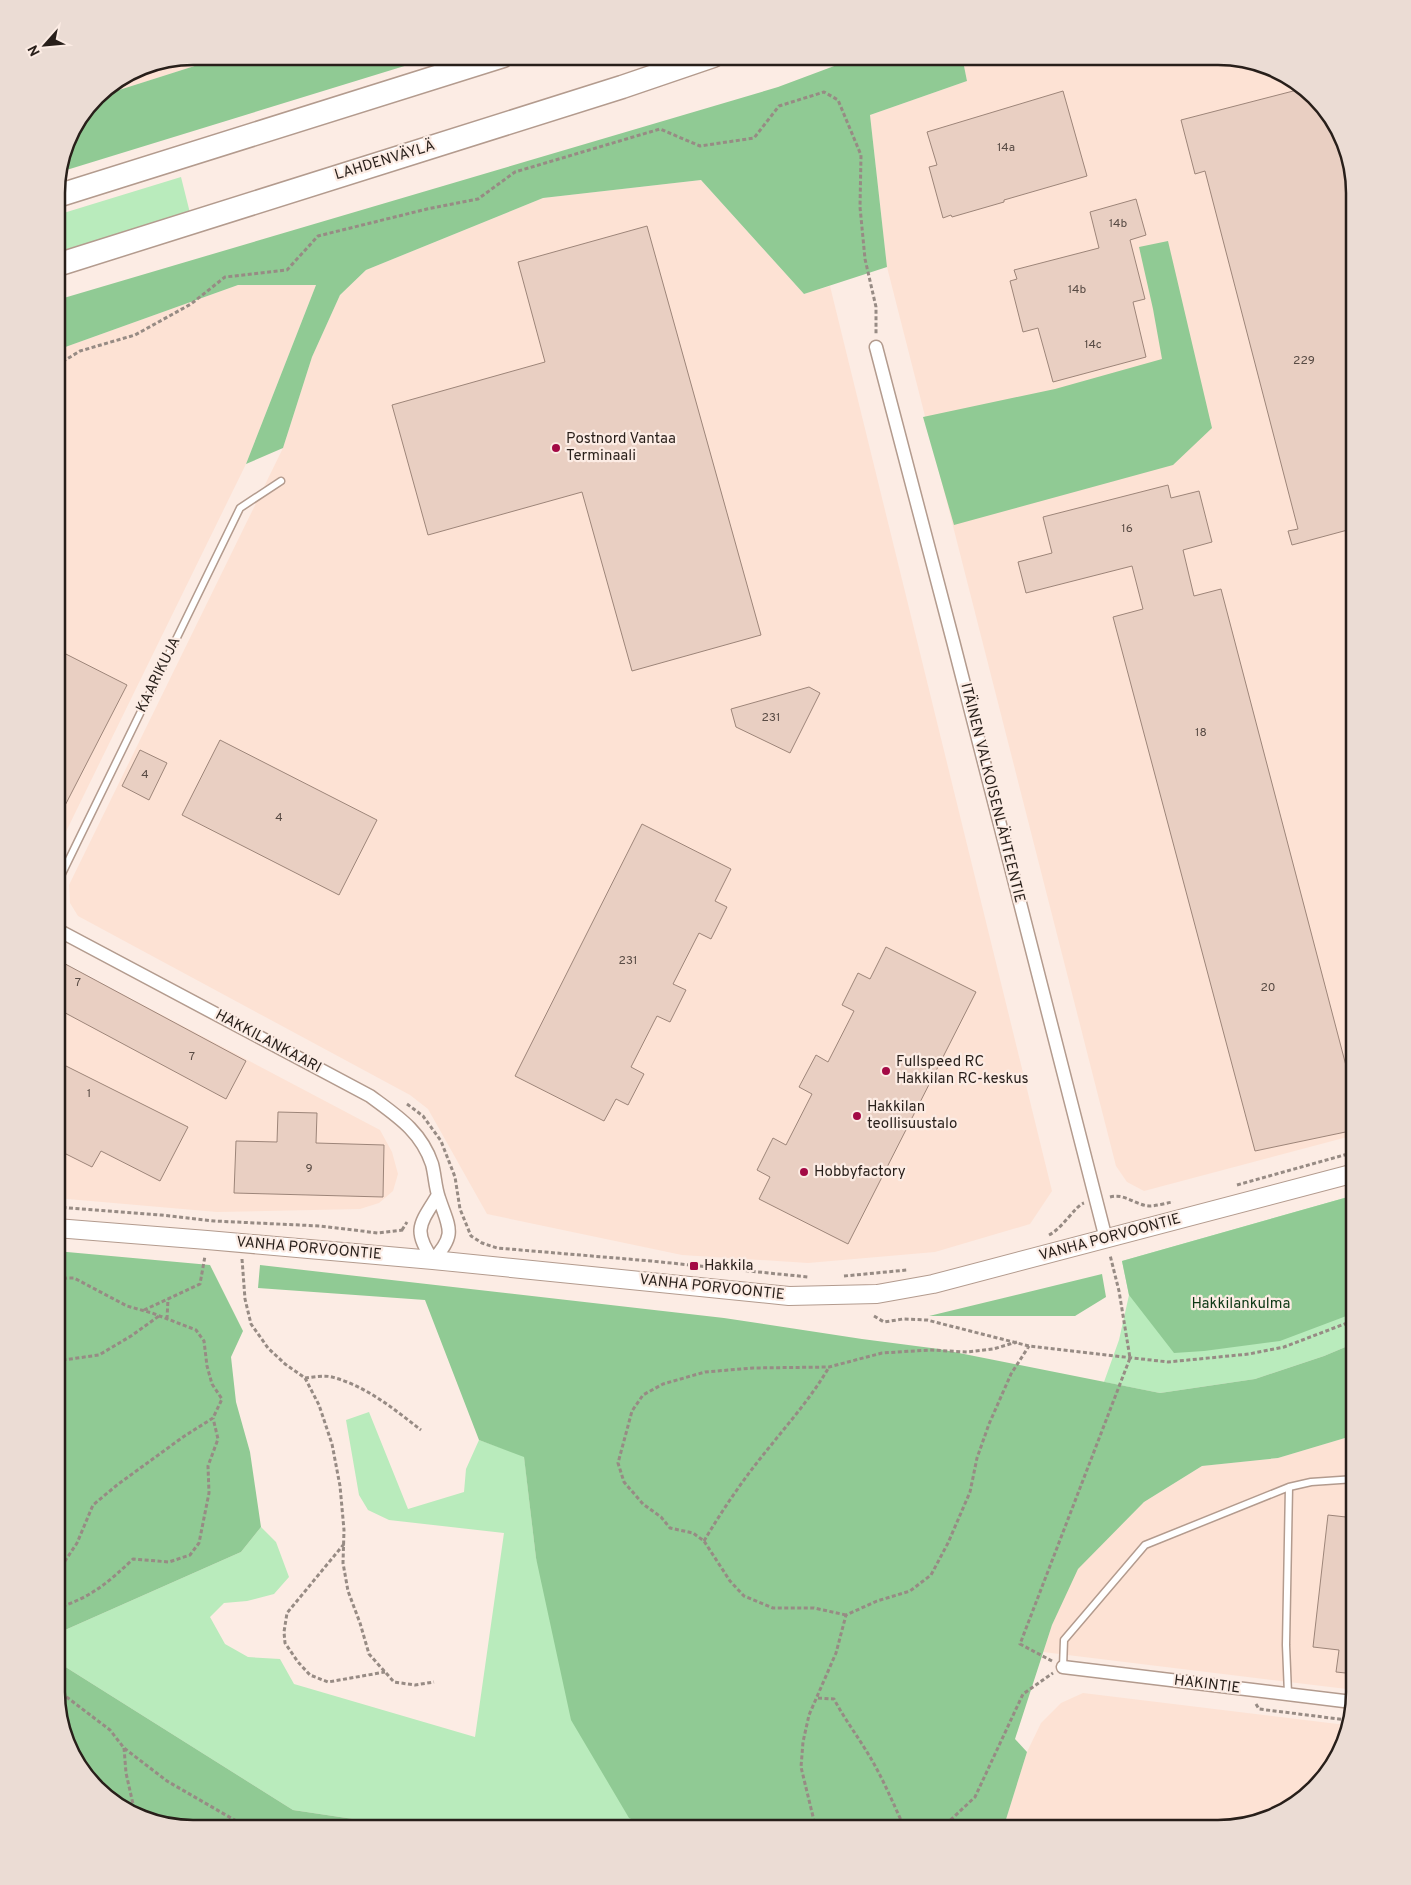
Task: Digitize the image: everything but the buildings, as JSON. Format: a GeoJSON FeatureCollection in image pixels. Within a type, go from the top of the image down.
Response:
{"type":"FeatureCollection","features":[{"type":"Feature","properties":{"kind":"highway"},"geometry":{"type":"LineString","coordinates":[[65,193],[474,65]]}},
{"type":"Feature","properties":{"kind":"highway","name":"LAHDENVÄYLÄ"},"geometry":{"type":"LineString","coordinates":[[65,262],[613,90],[687,65]]}},
{"type":"Feature","properties":{"kind":"main road","name":"VANHA PORVOONTIE"},"geometry":{"type":"LineString","coordinates":[[65,1229],[433,1260],[789,1296],[877,1294],[933,1284],[1346,1174]]}},
{"type":"Feature","properties":{"kind":"street","name":"ITÄINEN VALKOISENLÄHTEENTIE"},"geometry":{"type":"LineString","coordinates":[[876,347],[1106,1239]]}},
{"type":"Feature","properties":{"kind":"street","name":"HAKKILANKAARI"},"geometry":{"type":"LineString","coordinates":[[65,934],[370,1096],[404,1121],[420,1140],[431,1162],[438,1186],[438,1195],[450,1234]]}},
{"type":"Feature","properties":{"kind":"street"},"geometry":{"type":"LineString","coordinates":[[438,1195],[422,1221],[419,1232],[424,1247],[433,1260],[444,1248],[450,1234]]}},
{"type":"Feature","properties":{"kind":"street","name":"HAKINTIE"},"geometry":{"type":"LineString","coordinates":[[1063,1667],[1345,1701]]}},
{"type":"Feature","properties":{"kind":"lane","name":"KAARIKUJA"},"geometry":{"type":"LineString","coordinates":[[65,868],[240,508],[281,481]]}},
{"type":"Feature","properties":{"kind":"lane"},"geometry":{"type":"LineString","coordinates":[[1063,1667],[1064,1640],[1146,1545],[1289,1487],[1311,1482],[1346,1480]]}},
{"type":"Feature","properties":{"kind":"lane"},"geometry":{"type":"LineString","coordinates":[[1288,1694],[1286,1645],[1289,1487]]}},
{"type":"Feature","properties":{"kind":"path"},"geometry":{"type":"LineString","coordinates":[[65,360],[80,351],[135,335],[191,304],[225,277],[287,270],[318,236],[427,209],[478,199],[515,172],[660,129],[700,146],[754,138],[778,106],[824,92],[838,100],[861,156],[860,207],[865,259],[876,307],[876,347]]}},
{"type":"Feature","properties":{"kind":"path"},"geometry":{"type":"LineString","coordinates":[[402,1101],[423,1116],[441,1141],[454,1177],[460,1209],[471,1236]]}},
{"type":"Feature","properties":{"kind":"path"},"geometry":{"type":"LineString","coordinates":[[1234,1186],[1346,1155]]}},
{"type":"Feature","properties":{"kind":"path"},"geometry":{"type":"LineString","coordinates":[[1044,1237],[1059,1229],[1078,1205],[1115,1195],[1124,1196],[1148,1206],[1178,1202]]}},
{"type":"Feature","properties":{"kind":"path"},"geometry":{"type":"LineString","coordinates":[[65,1208],[214,1221],[320,1226],[378,1233],[402,1230],[419,1232]]}},
{"type":"Feature","properties":{"kind":"path"},"geometry":{"type":"LineString","coordinates":[[402,1230],[411,1217]]}},
{"type":"Feature","properties":{"kind":"path"},"geometry":{"type":"LineString","coordinates":[[450,1234],[471,1236],[482,1243],[497,1248],[816,1278]]}},
{"type":"Feature","properties":{"kind":"path"},"geometry":{"type":"LineString","coordinates":[[951,1820],[975,1797],[1023,1694],[1063,1667],[1020,1644],[1130,1358],[1119,1291],[1106,1239]]}},
{"type":"Feature","properties":{"kind":"path"},"geometry":{"type":"LineString","coordinates":[[143,1311],[200,1284],[204,1268],[206,1240]]}},
{"type":"Feature","properties":{"kind":"path"},"geometry":{"type":"LineString","coordinates":[[241,1243],[245,1299],[251,1324],[268,1348],[285,1364],[305,1378],[320,1405],[332,1444],[340,1486],[344,1543],[343,1563],[348,1591],[369,1654],[394,1682],[415,1685],[434,1682]]}},
{"type":"Feature","properties":{"kind":"path"},"geometry":{"type":"LineString","coordinates":[[843,1276],[912,1269]]}},
{"type":"Feature","properties":{"kind":"path"},"geometry":{"type":"LineString","coordinates":[[65,1278],[74,1278],[127,1306],[196,1330],[204,1341],[207,1366],[212,1384],[222,1399],[213,1418],[116,1485],[93,1505],[77,1543],[65,1561]]}},
{"type":"Feature","properties":{"kind":"path"},"geometry":{"type":"LineString","coordinates":[[167,1319],[168,1299]]}},
{"type":"Feature","properties":{"kind":"path"},"geometry":{"type":"LineString","coordinates":[[65,1360],[99,1354],[159,1316]]}},
{"type":"Feature","properties":{"kind":"path"},"geometry":{"type":"LineString","coordinates":[[874,1316],[884,1322],[927,1320],[1029,1346],[1168,1362],[1248,1354],[1284,1347],[1346,1323]]}},
{"type":"Feature","properties":{"kind":"path"},"geometry":{"type":"LineString","coordinates":[[1017,1342],[967,1352],[930,1350],[882,1353],[829,1367],[753,1368],[705,1372],[663,1384],[642,1395],[632,1411],[618,1463],[624,1482],[643,1504],[660,1517],[670,1528],[693,1533],[704,1541],[730,1581],[744,1596],[773,1608],[814,1608],[846,1615],[877,1601],[910,1592],[931,1575],[948,1543],[970,1492],[977,1458],[989,1424],[1011,1374],[1029,1346]]}},
{"type":"Feature","properties":{"kind":"path"},"geometry":{"type":"LineString","coordinates":[[704,1541],[718,1516],[773,1443],[787,1428],[829,1367]]}},
{"type":"Feature","properties":{"kind":"path"},"geometry":{"type":"LineString","coordinates":[[305,1378],[330,1377],[356,1385],[391,1406],[421,1430]]}},
{"type":"Feature","properties":{"kind":"path"},"geometry":{"type":"LineString","coordinates":[[65,1605],[85,1598],[111,1579],[133,1558],[169,1562],[190,1555],[199,1543],[209,1493],[208,1466],[218,1439],[213,1418]]}},
{"type":"Feature","properties":{"kind":"path"},"geometry":{"type":"LineString","coordinates":[[344,1543],[287,1614],[284,1632],[285,1643],[310,1675],[328,1682],[385,1672]]}},
{"type":"Feature","properties":{"kind":"path"},"geometry":{"type":"LineString","coordinates":[[814,1820],[801,1768],[803,1742],[809,1715],[836,1653],[846,1615]]}},
{"type":"Feature","properties":{"kind":"path"},"geometry":{"type":"LineString","coordinates":[[1248,1690],[1259,1709],[1343,1720]]}},
{"type":"Feature","properties":{"kind":"path"},"geometry":{"type":"LineString","coordinates":[[65,1696],[110,1730],[124,1748],[167,1781],[234,1820]]}},
{"type":"Feature","properties":{"kind":"path"},"geometry":{"type":"LineString","coordinates":[[818,1698],[834,1699],[846,1722],[867,1752],[890,1794],[901,1820]]}},
{"type":"Feature","properties":{"kind":"path"},"geometry":{"type":"LineString","coordinates":[[124,1748],[126,1772],[133,1805]]}},
{"type":"Feature","properties":{"kind":"shaded area"},"geometry":{"type":"Polygon","coordinates":[[[198,65],[115,91],[136,78],[160,69],[198,65]]]}},
{"type":"Feature","properties":{"kind":"shaded area"},"geometry":{"type":"Polygon","coordinates":[[[964,65],[1226,65],[1243,67],[1282,82],[1314,109],[1333,136],[1344,168],[1346,193],[1346,1137],[1144,1191],[1127,1182],[1116,1166],[887,267],[870,115],[967,81],[964,65]]]}},
{"type":"Feature","properties":{"kind":"shaded area"},"geometry":{"type":"Polygon","coordinates":[[[701,180],[804,294],[830,286],[1052,1191],[1030,1224],[935,1252],[808,1263],[682,1255],[487,1214],[428,1109],[410,1095],[78,916],[70,903],[69,885],[283,448],[312,357],[340,295],[366,270],[543,198],[701,180]]]}},
{"type":"Feature","properties":{"kind":"shaded area"},"geometry":{"type":"Polygon","coordinates":[[[238,285],[316,285],[246,464],[65,834],[65,347],[238,285]]]}},
{"type":"Feature","properties":{"kind":"shaded area"},"geometry":{"type":"Polygon","coordinates":[[[65,964],[380,1130],[392,1152],[398,1174],[393,1191],[379,1203],[360,1209],[217,1212],[65,1199],[65,964]]]}},
{"type":"Feature","properties":{"kind":"shaded area"},"geometry":{"type":"Polygon","coordinates":[[[1346,1438],[1346,1689],[1043,1652],[1052,1625],[1077,1569],[1144,1502],[1202,1466],[1278,1458],[1346,1438]]]}},
{"type":"Feature","properties":{"kind":"shaded area"},"geometry":{"type":"Polygon","coordinates":[[[1083,1693],[1342,1725],[1329,1756],[1320,1770],[1296,1794],[1275,1807],[1243,1818],[1218,1820],[1006,1820],[1027,1752],[1041,1723],[1061,1703],[1083,1693]]]}},
{"type":"Feature","properties":{"kind":"green space"},"geometry":{"type":"Polygon","coordinates":[[[198,65],[408,65],[67,170],[78,136],[91,115],[115,91],[198,65]]]}},
{"type":"Feature","properties":{"kind":"green space"},"geometry":{"type":"Polygon","coordinates":[[[837,65],[964,65],[967,81],[870,115],[887,267],[804,294],[701,180],[543,198],[366,270],[340,295],[312,357],[283,448],[246,464],[316,285],[238,285],[65,347],[65,298],[778,87],[837,65]]]}},
{"type":"Feature","properties":{"kind":"green space"},"geometry":{"type":"Polygon","coordinates":[[[181,177],[190,213],[65,250],[65,213],[181,177]]]}},
{"type":"Feature","properties":{"kind":"green space"},"geometry":{"type":"Polygon","coordinates":[[[1168,241],[1212,428],[1173,465],[954,525],[923,417],[1055,389],[1162,359],[1139,247],[1168,241]]]}},
{"type":"Feature","properties":{"kind":"green space","name":"Hakkilankulma"},"geometry":{"type":"Polygon","coordinates":[[[1346,1198],[1346,1347],[1255,1379],[1160,1393],[1104,1382],[1119,1340],[1129,1295],[1122,1261],[1346,1198]]]}},
{"type":"Feature","properties":{"kind":"green space"},"geometry":{"type":"Polygon","coordinates":[[[1346,1198],[1346,1316],[1280,1341],[1174,1353],[1129,1295],[1122,1261],[1346,1198]]]}},
{"type":"Feature","properties":{"kind":"green space"},"geometry":{"type":"Polygon","coordinates":[[[65,1252],[210,1265],[243,1331],[231,1357],[236,1402],[250,1452],[261,1527],[241,1552],[65,1630],[65,1252]]]}},
{"type":"Feature","properties":{"kind":"green space"},"geometry":{"type":"Polygon","coordinates":[[[260,1265],[724,1318],[939,1349],[1160,1393],[1255,1379],[1346,1347],[1346,1438],[1278,1458],[1202,1466],[1144,1502],[1078,1569],[1052,1625],[1015,1739],[1027,1752],[1006,1820],[634,1820],[629,1818],[571,1720],[536,1558],[524,1457],[479,1440],[425,1300],[258,1288],[260,1265]]]}},
{"type":"Feature","properties":{"kind":"green space"},"geometry":{"type":"Polygon","coordinates":[[[1102,1274],[1106,1297],[1075,1316],[929,1316],[1102,1274]]]}},
{"type":"Feature","properties":{"kind":"green space"},"geometry":{"type":"Polygon","coordinates":[[[369,1412],[408,1509],[464,1492],[466,1469],[479,1440],[524,1456],[536,1558],[629,1817],[635,1820],[360,1820],[293,1810],[65,1667],[65,1630],[241,1552],[261,1527],[276,1542],[289,1577],[274,1594],[247,1601],[224,1603],[210,1617],[225,1644],[248,1657],[280,1659],[294,1684],[475,1737],[504,1533],[389,1520],[368,1510],[359,1495],[346,1420],[369,1412]]]}},
{"type":"Feature","properties":{"kind":"green space"},"geometry":{"type":"Polygon","coordinates":[[[65,1667],[293,1810],[360,1820],[185,1820],[168,1818],[136,1807],[109,1788],[82,1756],[69,1725],[66,1709],[65,1667]]]}},
{"type":"Feature","properties":{"kind":"place","name":"Postnord Vantaa Terminaali"},"geometry":{"type":"Point","coordinates":[556,448]}},
{"type":"Feature","properties":{"kind":"place","name":"Fullspeed RC Hakkilan RC-keskus"},"geometry":{"type":"Point","coordinates":[886,1071]}},
{"type":"Feature","properties":{"kind":"place","name":"Hakkilan teollisuustalo"},"geometry":{"type":"Point","coordinates":[857,1116]}},
{"type":"Feature","properties":{"kind":"place","name":"Hobbyfactory"},"geometry":{"type":"Point","coordinates":[804,1172]}},
{"type":"Feature","properties":{"kind":"place","name":"Hakkila"},"geometry":{"type":"Point","coordinates":[694,1266]}}]}
